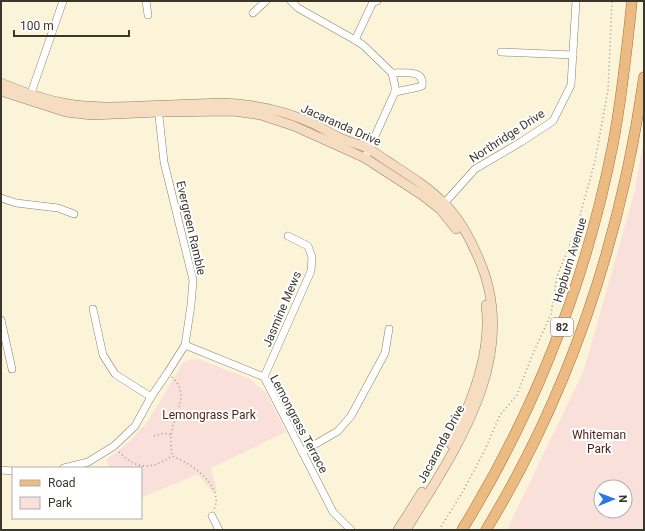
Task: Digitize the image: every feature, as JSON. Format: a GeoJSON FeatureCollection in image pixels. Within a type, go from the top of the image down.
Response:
{"type":"FeatureCollection","features":[{"type":"Feature","properties":{"kind":"main road","name":"Hepburn Avenue"},"geometry":{"type":"LineString","coordinates":[[462,530],[493,477],[528,407],[554,348],[578,281],[598,212],[613,143],[625,71],[632,1]]}},
{"type":"Feature","properties":{"kind":"main road","name":"82"},"geometry":{"type":"LineString","coordinates":[[486,530],[511,486],[544,422],[585,322],[608,252],[626,182],[644,78]]}},
{"type":"Feature","properties":{"kind":"street"},"geometry":{"type":"LineString","coordinates":[[30,98],[63,1]]}},
{"type":"Feature","properties":{"kind":"street"},"geometry":{"type":"LineString","coordinates":[[146,1],[148,15]]}},
{"type":"Feature","properties":{"kind":"street"},"geometry":{"type":"LineString","coordinates":[[253,13],[266,1]]}},
{"type":"Feature","properties":{"kind":"street"},"geometry":{"type":"LineString","coordinates":[[291,1],[298,8],[355,40],[392,73],[395,92],[365,158]]}},
{"type":"Feature","properties":{"kind":"street"},"geometry":{"type":"LineString","coordinates":[[355,40],[373,2],[377,1]]}},
{"type":"Feature","properties":{"kind":"street","name":"Northridge Drive"},"geometry":{"type":"LineString","coordinates":[[442,206],[475,169],[553,121],[571,85],[576,1]]}},
{"type":"Feature","properties":{"kind":"street"},"geometry":{"type":"LineString","coordinates":[[501,52],[573,55]]}},
{"type":"Feature","properties":{"kind":"street"},"geometry":{"type":"LineString","coordinates":[[392,73],[415,73],[420,75],[423,80],[422,86],[395,92]]}},
{"type":"Feature","properties":{"kind":"street","name":"Jacaranda Drive"},"geometry":{"type":"LineString","coordinates":[[1,83],[30,98],[66,112],[92,115],[159,108],[238,104],[266,108],[313,124],[339,138],[369,149],[419,182],[462,226],[473,246],[486,279],[493,318],[491,352],[483,386],[469,422],[450,457],[406,530]]}},
{"type":"Feature","properties":{"kind":"street","name":"Jacaranda Drive"},"geometry":{"type":"LineString","coordinates":[[1,91],[30,98]]}},
{"type":"Feature","properties":{"kind":"street","name":"Jacaranda Drive"},"geometry":{"type":"LineString","coordinates":[[159,108],[233,111],[261,115],[294,126],[365,158],[422,195],[442,206],[464,242],[476,264],[483,288],[486,307],[487,332],[483,365],[465,415],[447,451],[398,530]]}},
{"type":"Feature","properties":{"kind":"street","name":"Evergreen Ramble"},"geometry":{"type":"LineString","coordinates":[[68,467],[88,462],[114,446],[135,426],[151,397],[185,345],[193,280],[164,162],[159,108]]}},
{"type":"Feature","properties":{"kind":"street"},"geometry":{"type":"LineString","coordinates":[[1,198],[16,203],[58,208],[74,214]]}},
{"type":"Feature","properties":{"kind":"street","name":"Jasmine Mews"},"geometry":{"type":"LineString","coordinates":[[264,377],[310,271],[312,257],[308,246],[288,236]]}},
{"type":"Feature","properties":{"kind":"street"},"geometry":{"type":"LineString","coordinates":[[93,309],[103,355],[115,374],[151,397]]}},
{"type":"Feature","properties":{"kind":"street"},"geometry":{"type":"LineString","coordinates":[[1,320],[12,369]]}},
{"type":"Feature","properties":{"kind":"street"},"geometry":{"type":"LineString","coordinates":[[302,452],[338,432],[351,416],[385,353],[389,329]]}},
{"type":"Feature","properties":{"kind":"street","name":"Lemongrass Terrace"},"geometry":{"type":"LineString","coordinates":[[185,345],[264,377],[333,512],[352,530]]}},
{"type":"Feature","properties":{"kind":"street"},"geometry":{"type":"LineString","coordinates":[[1,470],[12,470]]}},
{"type":"Feature","properties":{"kind":"street"},"geometry":{"type":"LineString","coordinates":[[212,516],[219,530]]}},
{"type":"Feature","properties":{"kind":"path"},"geometry":{"type":"LineString","coordinates":[[438,530],[462,493],[484,452],[500,415],[516,395],[551,314],[557,276],[576,230],[595,161],[608,90],[612,1]]}},
{"type":"Feature","properties":{"kind":"path"},"geometry":{"type":"LineString","coordinates":[[168,372],[180,385],[181,394],[181,403],[171,435],[172,456]]}},
{"type":"Feature","properties":{"kind":"path"},"geometry":{"type":"LineString","coordinates":[[154,436],[164,433],[171,435]]}},
{"type":"Feature","properties":{"kind":"path"},"geometry":{"type":"LineString","coordinates":[[114,446],[123,456],[138,466],[152,465],[172,456],[185,461],[197,470],[211,485],[216,496],[216,503],[212,516]]}},
{"type":"Feature","properties":{"kind":"green space","name":"Whiteman Park"},"geometry":{"type":"Polygon","coordinates":[[[644,137],[644,530],[507,530],[584,370],[635,190],[644,137]]]}},
{"type":"Feature","properties":{"kind":"green space","name":"Lemongrass Park"},"geometry":{"type":"Polygon","coordinates":[[[198,359],[250,379],[266,393],[286,432],[211,468],[217,491],[212,492],[198,474],[142,498],[142,467],[110,467],[106,460],[128,443],[148,421],[183,363],[189,360],[198,359]]]}}]}
